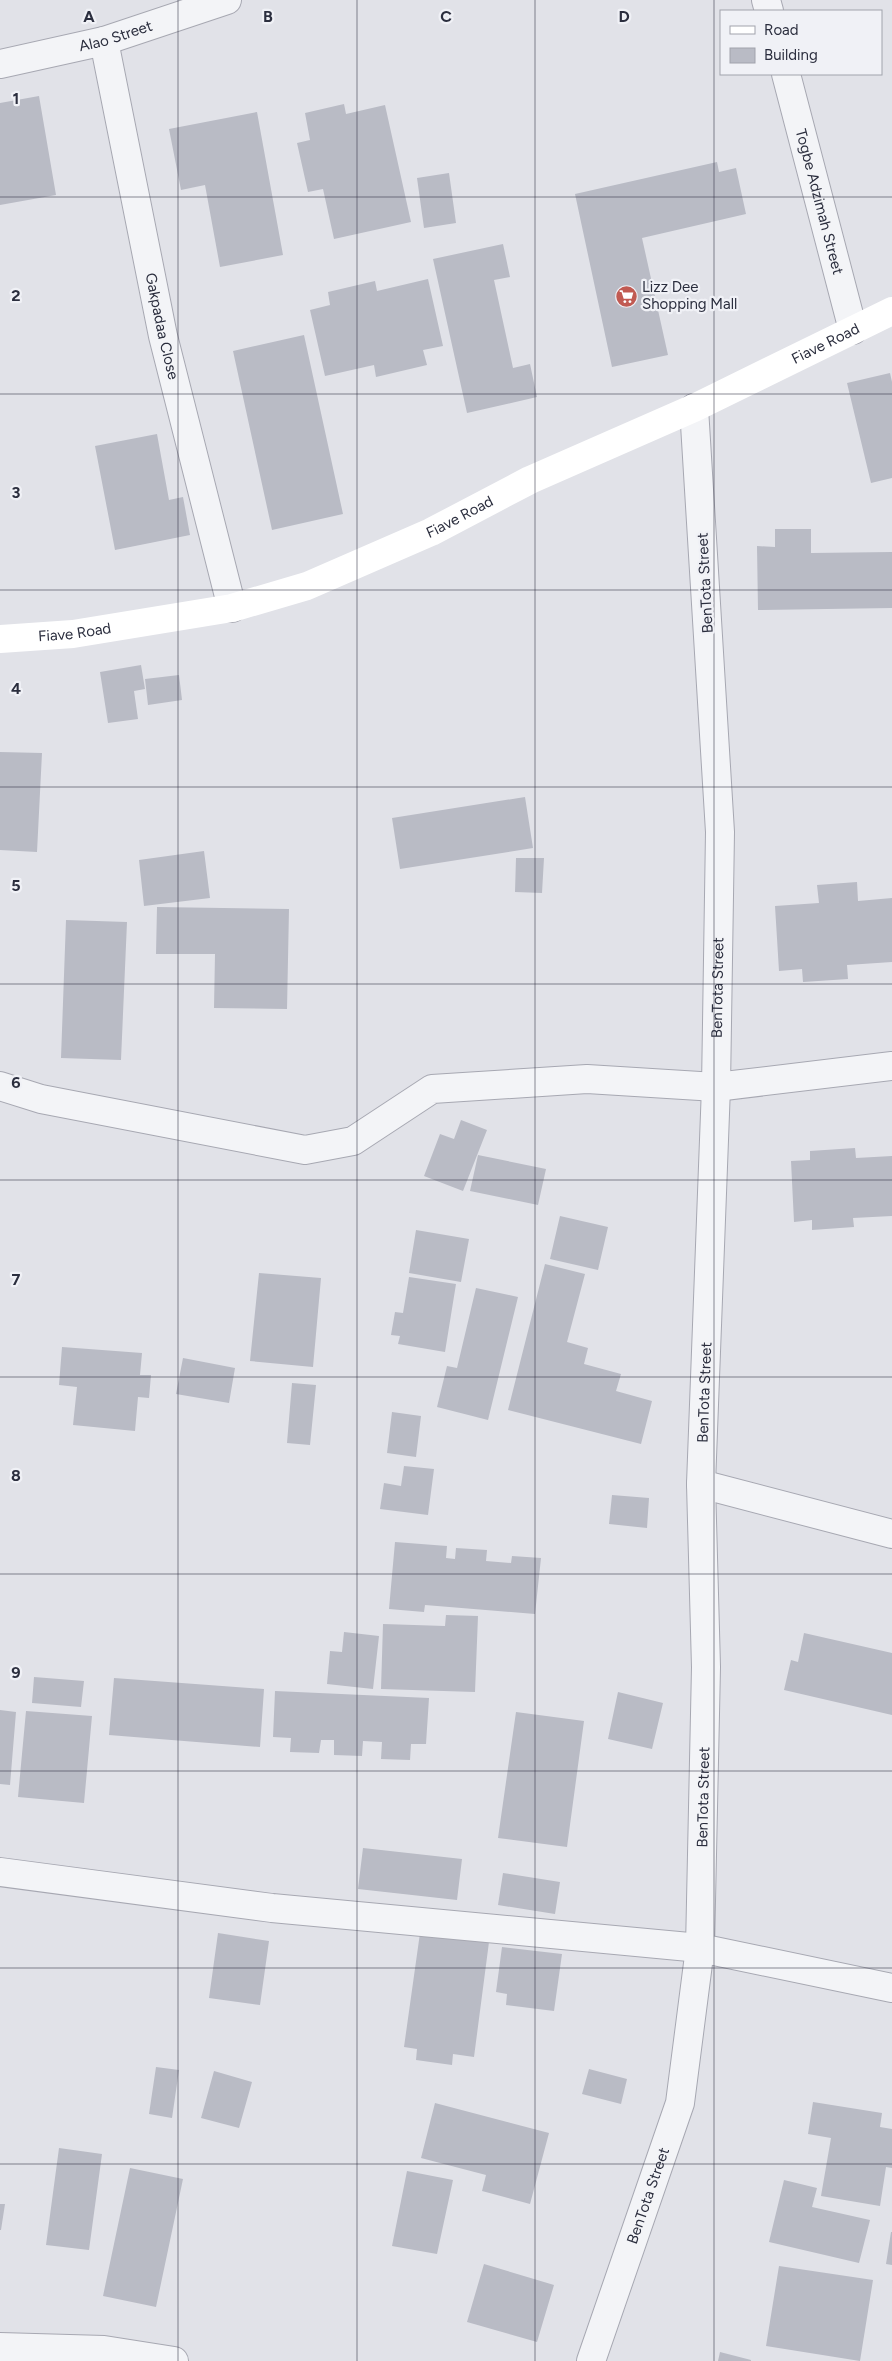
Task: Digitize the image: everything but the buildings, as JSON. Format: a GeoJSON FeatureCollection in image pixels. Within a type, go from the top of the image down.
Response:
{"type":"FeatureCollection","features":[{"type":"Feature","properties":{"kind":"street","name":"Alao Street"},"geometry":{"type":"LineString","coordinates":[[0,64],[104,42],[227,0]]}},
{"type":"Feature","properties":{"kind":"street","name":"Gakpadaa Close"},"geometry":{"type":"LineString","coordinates":[[104,42],[163,336],[232,608]]}},
{"type":"Feature","properties":{"kind":"street","name":"Togbe Adzimah Street"},"geometry":{"type":"LineString","coordinates":[[786,75],[853,330]]}},
{"type":"Feature","properties":{"kind":"street","name":"Fiave Road"},"geometry":{"type":"LineString","coordinates":[[0,639],[74,634],[232,608],[307,586],[431,532],[530,480],[694,408],[892,311]]}},
{"type":"Feature","properties":{"kind":"street","name":"BenTota Street"},"geometry":{"type":"LineString","coordinates":[[591,2361],[680,2103],[700,1948],[706,1667],[700,1484],[716,1087],[720,832],[694,408]]}},
{"type":"Feature","properties":{"kind":"street"},"geometry":{"type":"LineString","coordinates":[[0,1086],[40,1099],[305,1150],[353,1141],[432,1089],[587,1079],[716,1087],[892,1066]]}},
{"type":"Feature","properties":{"kind":"street"},"geometry":{"type":"LineString","coordinates":[[700,1484],[892,1534]]}},
{"type":"Feature","properties":{"kind":"street"},"geometry":{"type":"LineString","coordinates":[[0,1872],[272,1908],[700,1948],[892,1988]]}},
{"type":"Feature","properties":{"kind":"street"},"geometry":{"type":"LineString","coordinates":[[0,2347],[104,2350],[174,2361]]}},
{"type":"Feature","properties":{"kind":"place","name":"Lizz Dee Shopping Mall"},"geometry":{"type":"Point","coordinates":[626,296]}}]}
